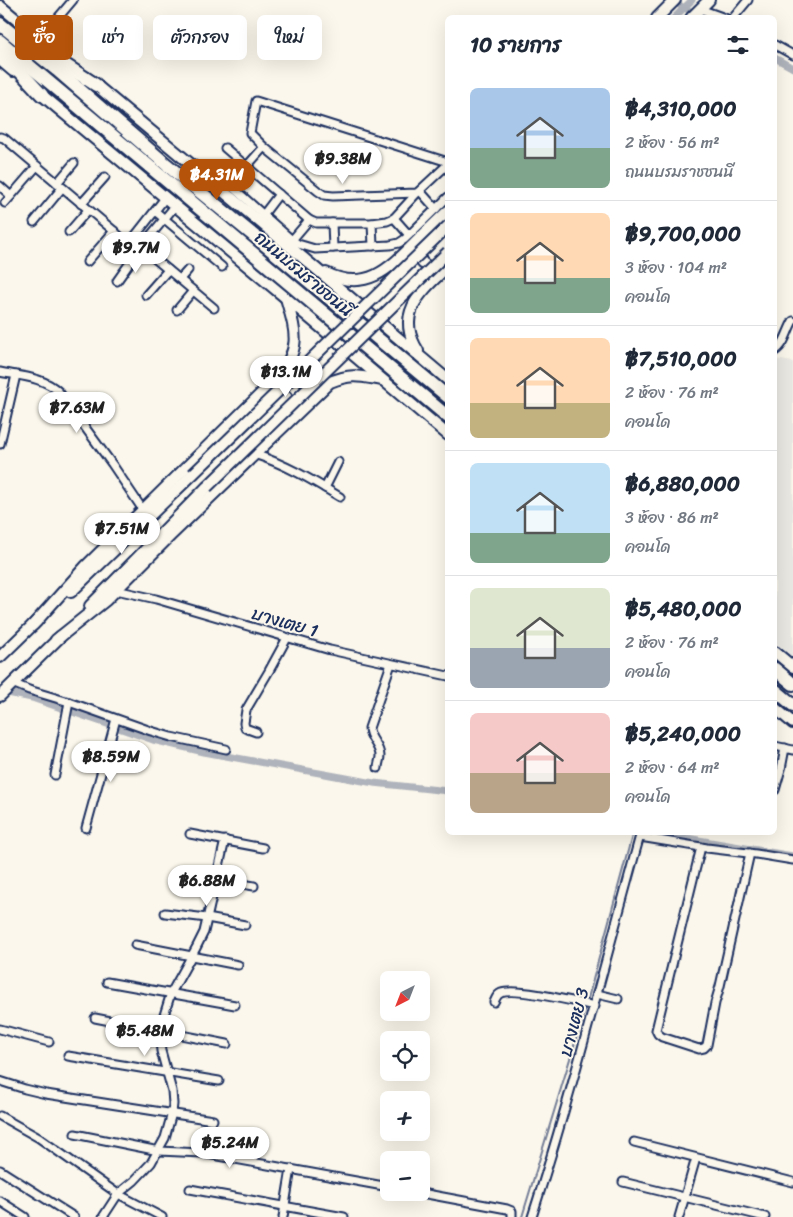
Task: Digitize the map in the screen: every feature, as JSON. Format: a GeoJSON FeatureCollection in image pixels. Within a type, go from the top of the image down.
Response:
{"type":"FeatureCollection","features":[{"type":"Feature","properties":{"kind":"highway"},"geometry":{"type":"LineString","coordinates":[[0,22],[96,85]]}},
{"type":"Feature","properties":{"kind":"highway","name":"ถนนบรมราชชนนี"},"geometry":{"type":"LineString","coordinates":[[0,22],[166,165],[277,254],[445,394]]}},
{"type":"Feature","properties":{"kind":"highway","name":"ถนนบรมราชชนนี"},"geometry":{"type":"LineString","coordinates":[[0,41],[445,413]]}},
{"type":"Feature","properties":{"kind":"highway"},"geometry":{"type":"LineString","coordinates":[[0,50],[42,95]]}},
{"type":"Feature","properties":{"kind":"highway"},"geometry":{"type":"LineString","coordinates":[[777,692],[793,705]]}},
{"type":"Feature","properties":{"kind":"main road"},"geometry":{"type":"LineString","coordinates":[[661,14],[675,0]]}},
{"type":"Feature","properties":{"kind":"main road"},"geometry":{"type":"LineString","coordinates":[[694,15],[709,0]]}},
{"type":"Feature","properties":{"kind":"main road"},"geometry":{"type":"LineString","coordinates":[[0,6],[15,18]]}},
{"type":"Feature","properties":{"kind":"main road"},"geometry":{"type":"LineString","coordinates":[[0,60],[445,432]]}},
{"type":"Feature","properties":{"kind":"main road"},"geometry":{"type":"LineString","coordinates":[[66,60],[227,188],[314,267],[445,378]]}},
{"type":"Feature","properties":{"kind":"main road"},"geometry":{"type":"LineString","coordinates":[[314,267],[336,278],[347,281],[368,278],[381,273],[392,265],[414,237],[445,213]]}},
{"type":"Feature","properties":{"kind":"main road"},"geometry":{"type":"LineString","coordinates":[[0,657],[84,580],[445,229]]}},
{"type":"Feature","properties":{"kind":"main road"},"geometry":{"type":"LineString","coordinates":[[414,237],[421,262],[426,267],[445,269]]}},
{"type":"Feature","properties":{"kind":"main road"},"geometry":{"type":"LineString","coordinates":[[6,690],[207,487],[445,255]]}},
{"type":"Feature","properties":{"kind":"main road"},"geometry":{"type":"LineString","coordinates":[[424,360],[412,342],[409,333],[410,313],[422,291],[445,269]]}},
{"type":"Feature","properties":{"kind":"main road"},"geometry":{"type":"LineString","coordinates":[[33,625],[86,566],[271,384],[286,366],[292,356],[295,332],[286,298]]}},
{"type":"Feature","properties":{"kind":"main road"},"geometry":{"type":"LineString","coordinates":[[56,640],[106,600],[330,382],[343,377],[354,376],[383,380]]}},
{"type":"Feature","properties":{"kind":"main road"},"geometry":{"type":"LineString","coordinates":[[271,384],[282,380],[298,393],[300,399],[294,416]]}},
{"type":"Feature","properties":{"kind":"main road"},"geometry":{"type":"LineString","coordinates":[[777,654],[793,667]]}},
{"type":"Feature","properties":{"kind":"main road"},"geometry":{"type":"LineString","coordinates":[[777,710],[793,723]]}},
{"type":"Feature","properties":{"kind":"street"},"geometry":{"type":"LineString","coordinates":[[60,15],[73,0]]}},
{"type":"Feature","properties":{"kind":"street"},"geometry":{"type":"LineString","coordinates":[[736,15],[748,0]]}},
{"type":"Feature","properties":{"kind":"street"},"geometry":{"type":"LineString","coordinates":[[700,9],[717,15]]}},
{"type":"Feature","properties":{"kind":"street"},"geometry":{"type":"LineString","coordinates":[[777,46],[793,55]]}},
{"type":"Feature","properties":{"kind":"street"},"geometry":{"type":"LineString","coordinates":[[436,209],[418,192],[333,196],[324,194],[310,185],[250,133],[256,101],[445,162]]}},
{"type":"Feature","properties":{"kind":"street"},"geometry":{"type":"LineString","coordinates":[[0,137],[4,138],[128,245],[139,250],[168,270],[214,308]]}},
{"type":"Feature","properties":{"kind":"street"},"geometry":{"type":"LineString","coordinates":[[227,188],[264,147]]}},
{"type":"Feature","properties":{"kind":"street"},"geometry":{"type":"LineString","coordinates":[[225,148],[309,220],[316,223],[372,224],[394,218],[445,166]]}},
{"type":"Feature","properties":{"kind":"street"},"geometry":{"type":"LineString","coordinates":[[34,222],[74,163]]}},
{"type":"Feature","properties":{"kind":"street"},"geometry":{"type":"LineString","coordinates":[[5,203],[37,166]]}},
{"type":"Feature","properties":{"kind":"street"},"geometry":{"type":"LineString","coordinates":[[214,172],[227,188],[292,240],[315,250],[390,245],[414,237],[445,200]]}},
{"type":"Feature","properties":{"kind":"street"},"geometry":{"type":"LineString","coordinates":[[81,204],[105,178]]}},
{"type":"Feature","properties":{"kind":"street"},"geometry":{"type":"LineString","coordinates":[[0,186],[11,196]]}},
{"type":"Feature","properties":{"kind":"street"},"geometry":{"type":"LineString","coordinates":[[262,215],[279,194]]}},
{"type":"Feature","properties":{"kind":"street"},"geometry":{"type":"LineString","coordinates":[[128,245],[166,198]]}},
{"type":"Feature","properties":{"kind":"street"},"geometry":{"type":"LineString","coordinates":[[117,281],[139,250],[175,206]]}},
{"type":"Feature","properties":{"kind":"street"},"geometry":{"type":"LineString","coordinates":[[69,232],[88,210]]}},
{"type":"Feature","properties":{"kind":"street"},"geometry":{"type":"LineString","coordinates":[[155,211],[222,267]]}},
{"type":"Feature","properties":{"kind":"street"},"geometry":{"type":"LineString","coordinates":[[394,218],[414,237]]}},
{"type":"Feature","properties":{"kind":"street"},"geometry":{"type":"LineString","coordinates":[[292,240],[309,220]]}},
{"type":"Feature","properties":{"kind":"street"},"geometry":{"type":"LineString","coordinates":[[332,223],[333,248]]}},
{"type":"Feature","properties":{"kind":"street"},"geometry":{"type":"LineString","coordinates":[[372,224],[373,246]]}},
{"type":"Feature","properties":{"kind":"street"},"geometry":{"type":"LineString","coordinates":[[87,262],[114,232]]}},
{"type":"Feature","properties":{"kind":"street"},"geometry":{"type":"LineString","coordinates":[[146,295],[168,270]]}},
{"type":"Feature","properties":{"kind":"street"},"geometry":{"type":"LineString","coordinates":[[180,279],[188,270]]}},
{"type":"Feature","properties":{"kind":"street"},"geometry":{"type":"LineString","coordinates":[[177,310],[193,290]]}},
{"type":"Feature","properties":{"kind":"street"},"geometry":{"type":"LineString","coordinates":[[777,351],[793,321]]}},
{"type":"Feature","properties":{"kind":"street"},"geometry":{"type":"LineString","coordinates":[[0,372],[48,382],[59,392],[112,464],[142,510]]}},
{"type":"Feature","properties":{"kind":"street"},"geometry":{"type":"LineString","coordinates":[[0,444],[16,375]]}},
{"type":"Feature","properties":{"kind":"street"},"geometry":{"type":"LineString","coordinates":[[254,454],[284,465],[340,497]]}},
{"type":"Feature","properties":{"kind":"street"},"geometry":{"type":"LineString","coordinates":[[325,488],[338,462]]}},
{"type":"Feature","properties":{"kind":"street","name":"บางเตย 1"},"geometry":{"type":"LineString","coordinates":[[116,590],[156,599],[330,650],[445,675]]}},
{"type":"Feature","properties":{"kind":"street"},"geometry":{"type":"LineString","coordinates":[[256,732],[245,728],[246,710],[286,638]]}},
{"type":"Feature","properties":{"kind":"street"},"geometry":{"type":"LineString","coordinates":[[378,768],[379,750],[371,738],[369,728],[391,664]]}},
{"type":"Feature","properties":{"kind":"street"},"geometry":{"type":"LineString","coordinates":[[6,690],[29,690],[68,708],[115,725],[226,749]]}},
{"type":"Feature","properties":{"kind":"street"},"geometry":{"type":"LineString","coordinates":[[55,775],[68,708]]}},
{"type":"Feature","properties":{"kind":"street"},"geometry":{"type":"LineString","coordinates":[[86,828],[115,725]]}},
{"type":"Feature","properties":{"kind":"street"},"geometry":{"type":"LineString","coordinates":[[777,746],[793,750]]}},
{"type":"Feature","properties":{"kind":"street"},"geometry":{"type":"LineString","coordinates":[[777,783],[785,748]]}},
{"type":"Feature","properties":{"kind":"street"},"geometry":{"type":"LineString","coordinates":[[190,834],[263,848]]}},
{"type":"Feature","properties":{"kind":"street"},"geometry":{"type":"LineString","coordinates":[[641,835],[701,847],[793,860]]}},
{"type":"Feature","properties":{"kind":"street","name":"บางเตย 3"},"geometry":{"type":"LineString","coordinates":[[532,1217],[641,835]]}},
{"type":"Feature","properties":{"kind":"street"},"geometry":{"type":"LineString","coordinates":[[103,1217],[118,1194],[143,1173],[159,1151],[165,1138],[172,1113],[172,1091],[166,1072],[159,1031],[171,993],[204,932],[225,840]]}},
{"type":"Feature","properties":{"kind":"street"},"geometry":{"type":"LineString","coordinates":[[701,847],[656,1030],[662,1038],[699,1049],[707,1045],[714,1003],[720,986],[750,853]]}},
{"type":"Feature","properties":{"kind":"street"},"geometry":{"type":"LineString","coordinates":[[179,873],[254,886]]}},
{"type":"Feature","properties":{"kind":"street"},"geometry":{"type":"LineString","coordinates":[[165,912],[245,925]]}},
{"type":"Feature","properties":{"kind":"street"},"geometry":{"type":"LineString","coordinates":[[135,945],[238,965]]}},
{"type":"Feature","properties":{"kind":"street"},"geometry":{"type":"LineString","coordinates":[[107,982],[235,1005]]}},
{"type":"Feature","properties":{"kind":"street"},"geometry":{"type":"LineString","coordinates":[[494,1002],[497,995],[502,992],[509,992],[527,993],[593,1006]]}},
{"type":"Feature","properties":{"kind":"street"},"geometry":{"type":"LineString","coordinates":[[597,994],[618,999]]}},
{"type":"Feature","properties":{"kind":"street"},"geometry":{"type":"LineString","coordinates":[[95,1018],[227,1044]]}},
{"type":"Feature","properties":{"kind":"street"},"geometry":{"type":"LineString","coordinates":[[0,1029],[49,1042]]}},
{"type":"Feature","properties":{"kind":"street"},"geometry":{"type":"LineString","coordinates":[[68,1056],[219,1080]]}},
{"type":"Feature","properties":{"kind":"street"},"geometry":{"type":"LineString","coordinates":[[0,1081],[46,1094],[213,1120]]}},
{"type":"Feature","properties":{"kind":"street"},"geometry":{"type":"LineString","coordinates":[[0,1116],[39,1138],[118,1194],[162,1217]]}},
{"type":"Feature","properties":{"kind":"street"},"geometry":{"type":"LineString","coordinates":[[75,1134],[159,1151],[202,1153],[380,1185]]}},
{"type":"Feature","properties":{"kind":"street"},"geometry":{"type":"LineString","coordinates":[[634,1142],[793,1182]]}},
{"type":"Feature","properties":{"kind":"street"},"geometry":{"type":"LineString","coordinates":[[679,1217],[696,1158]]}},
{"type":"Feature","properties":{"kind":"street"},"geometry":{"type":"LineString","coordinates":[[283,1217],[291,1169]]}},
{"type":"Feature","properties":{"kind":"street"},"geometry":{"type":"LineString","coordinates":[[0,1170],[74,1217]]}},
{"type":"Feature","properties":{"kind":"street"},"geometry":{"type":"LineString","coordinates":[[623,1182],[765,1217]]}},
{"type":"Feature","properties":{"kind":"street"},"geometry":{"type":"LineString","coordinates":[[190,1189],[344,1217]]}},
{"type":"Feature","properties":{"kind":"street"},"geometry":{"type":"LineString","coordinates":[[430,1195],[507,1209],[512,1211],[512,1217]]}},
{"type":"Feature","properties":{"kind":"street"},"geometry":{"type":"LineString","coordinates":[[0,1201],[25,1217]]}},
{"type":"Feature","properties":{"kind":"shaded area"},"geometry":{"type":"Polygon","coordinates":[[[777,359],[793,362],[793,657],[777,644],[777,359]]]}},
{"type":"Feature","properties":{"kind":"waterway"},"geometry":{"type":"LineString","coordinates":[[670,0],[698,15]]}},
{"type":"Feature","properties":{"kind":"waterway"},"geometry":{"type":"LineString","coordinates":[[677,15],[692,0]]}},
{"type":"Feature","properties":{"kind":"waterway"},"geometry":{"type":"LineString","coordinates":[[777,59],[793,68]]}},
{"type":"Feature","properties":{"kind":"waterway"},"geometry":{"type":"LineString","coordinates":[[3,692],[32,698],[153,740],[204,752],[374,783],[445,791]]}},
{"type":"Feature","properties":{"kind":"waterway"},"geometry":{"type":"LineString","coordinates":[[587,1002],[632,835]]}},
{"type":"Feature","properties":{"kind":"waterway"},"geometry":{"type":"LineString","coordinates":[[669,835],[793,856]]}},
{"type":"Feature","properties":{"kind":"waterway"},"geometry":{"type":"LineString","coordinates":[[522,1217],[586,1006]]}}]}
